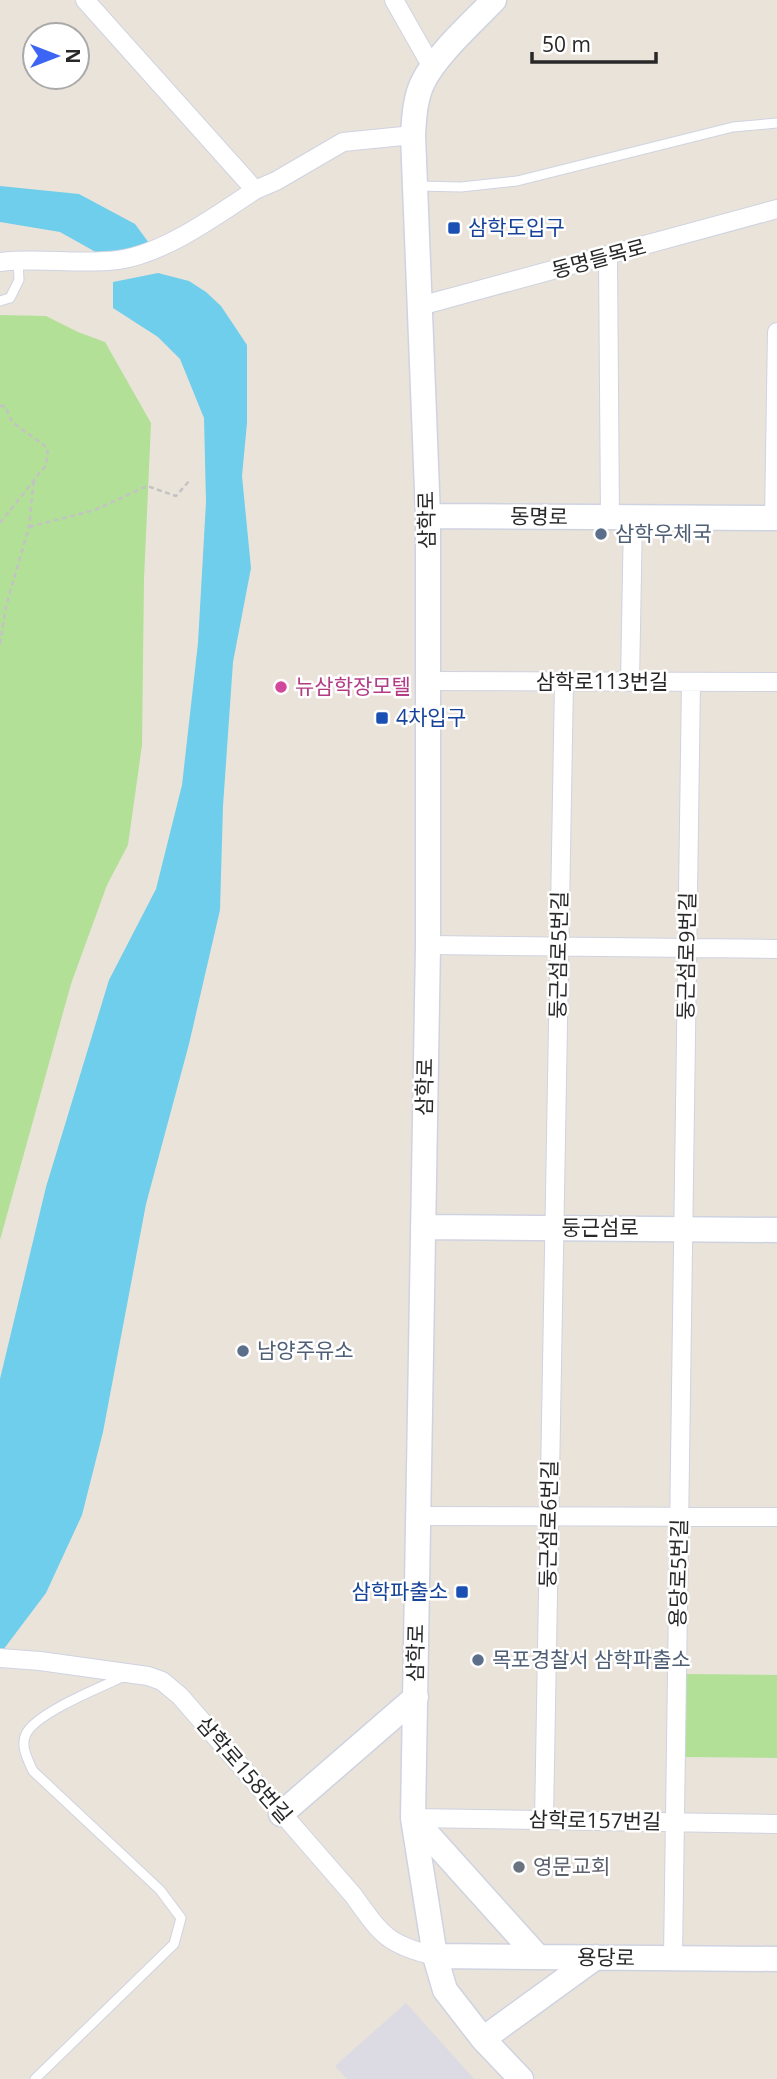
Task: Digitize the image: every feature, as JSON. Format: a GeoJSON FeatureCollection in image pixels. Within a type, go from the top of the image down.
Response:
{"type":"FeatureCollection","features":[{"type":"Feature","properties":{"kind":"street"},"geometry":{"type":"LineString","coordinates":[[85,0],[255,190]]}},
{"type":"Feature","properties":{"kind":"street","name":"삼학로"},"geometry":{"type":"LineString","coordinates":[[494,0],[432,67],[421,84],[413,135],[428,516],[428,945],[413,1818],[435,1956],[444,1990],[483,2039],[521,2079]]}},
{"type":"Feature","properties":{"kind":"street"},"geometry":{"type":"LineString","coordinates":[[397,1],[432,67]]}},
{"type":"Feature","properties":{"kind":"street"},"geometry":{"type":"LineString","coordinates":[[9,261],[76,262],[121,260],[134,256],[184,234],[255,190],[276,181],[343,142],[413,135]]}},
{"type":"Feature","properties":{"kind":"street","name":"동명들목로"},"geometry":{"type":"LineString","coordinates":[[420,306],[777,209]]}},
{"type":"Feature","properties":{"kind":"street"},"geometry":{"type":"LineString","coordinates":[[608,256],[630,682]]}},
{"type":"Feature","properties":{"kind":"street"},"geometry":{"type":"LineString","coordinates":[[776,518],[777,332]]}},
{"type":"Feature","properties":{"kind":"street","name":"동명로"},"geometry":{"type":"LineString","coordinates":[[428,516],[776,518]]}},
{"type":"Feature","properties":{"kind":"street","name":"삼학로113번길"},"geometry":{"type":"LineString","coordinates":[[428,681],[777,682]]}},
{"type":"Feature","properties":{"kind":"street","name":"둥근섬로5번길"},"geometry":{"type":"LineString","coordinates":[[554,1228],[564,682]]}},
{"type":"Feature","properties":{"kind":"street","name":"둥근섬로9번길"},"geometry":{"type":"LineString","coordinates":[[684,1229],[691,682]]}},
{"type":"Feature","properties":{"kind":"street"},"geometry":{"type":"LineString","coordinates":[[428,945],[777,949]]}},
{"type":"Feature","properties":{"kind":"street","name":"둥근섬로"},"geometry":{"type":"LineString","coordinates":[[423,1227],[777,1230]]}},
{"type":"Feature","properties":{"kind":"street","name":"둥근섬로6번길"},"geometry":{"type":"LineString","coordinates":[[544,1820],[554,1228]]}},
{"type":"Feature","properties":{"kind":"street","name":"용당로5번길"},"geometry":{"type":"LineString","coordinates":[[673,1958],[684,1229]]}},
{"type":"Feature","properties":{"kind":"street"},"geometry":{"type":"LineString","coordinates":[[419,1516],[777,1517]]}},
{"type":"Feature","properties":{"kind":"street","name":"삼학로158번길"},"geometry":{"type":"LineString","coordinates":[[6,1659],[129,1673],[155,1678],[172,1687],[353,1895],[377,1930],[404,1949],[435,1956]]}},
{"type":"Feature","properties":{"kind":"street"},"geometry":{"type":"LineString","coordinates":[[281,1814],[416,1697]]}},
{"type":"Feature","properties":{"kind":"street"},"geometry":{"type":"LineString","coordinates":[[413,1818],[538,1957]]}},
{"type":"Feature","properties":{"kind":"street","name":"삼학로157번길"},"geometry":{"type":"LineString","coordinates":[[413,1818],[777,1824]]}},
{"type":"Feature","properties":{"kind":"street","name":"용당로"},"geometry":{"type":"LineString","coordinates":[[435,1956],[777,1959]]}},
{"type":"Feature","properties":{"kind":"street"},"geometry":{"type":"LineString","coordinates":[[483,2039],[596,1958]]}},
{"type":"Feature","properties":{"kind":"lane"},"geometry":{"type":"LineString","coordinates":[[415,186],[461,187],[517,181],[733,127],[777,123]]}},
{"type":"Feature","properties":{"kind":"lane"},"geometry":{"type":"LineString","coordinates":[[0,301],[10,298],[19,280],[9,261]]}},
{"type":"Feature","properties":{"kind":"lane"},"geometry":{"type":"LineString","coordinates":[[35,2079],[174,1944],[181,1918],[160,1890],[33,1771],[24,1754],[24,1736],[38,1719],[129,1673]]}},
{"type":"Feature","properties":{"kind":"path"},"geometry":{"type":"LineString","coordinates":[[0,406],[5,406],[12,422],[48,447],[46,465],[0,523]]}},
{"type":"Feature","properties":{"kind":"path"},"geometry":{"type":"LineString","coordinates":[[0,644],[6,606],[29,527],[34,478]]}},
{"type":"Feature","properties":{"kind":"path"},"geometry":{"type":"LineString","coordinates":[[29,527],[95,510],[147,486],[176,496],[190,480]]}},
{"type":"Feature","properties":{"kind":"shaded area"},"geometry":{"type":"Polygon","coordinates":[[[406,2003],[474,2079],[347,2079],[335,2066],[406,2003]]]}},
{"type":"Feature","properties":{"kind":"green space"},"geometry":{"type":"Polygon","coordinates":[[[0,315],[46,316],[105,342],[151,423],[144,579],[142,745],[128,845],[107,885],[71,984],[0,1240],[0,315]]]}},
{"type":"Feature","properties":{"kind":"green space"},"geometry":{"type":"Polygon","coordinates":[[[686,1674],[777,1675],[777,1758],[685,1757],[686,1674]]]}},
{"type":"Feature","properties":{"kind":"water"},"geometry":{"type":"Polygon","coordinates":[[[0,186],[79,194],[135,224],[149,243],[127,255],[101,255],[60,232],[0,222],[0,186]]]}},
{"type":"Feature","properties":{"kind":"water"},"geometry":{"type":"Polygon","coordinates":[[[158,273],[189,281],[206,292],[221,306],[247,345],[247,423],[242,476],[251,568],[233,662],[223,806],[220,910],[189,1044],[146,1204],[103,1432],[82,1515],[46,1593],[0,1654],[0,1379],[46,1187],[109,980],[156,889],[182,785],[198,643],[206,502],[204,418],[180,359],[158,337],[113,308],[113,282],[158,273]]]}},
{"type":"Feature","properties":{"kind":"place","name":"삼학도입구"},"geometry":{"type":"Point","coordinates":[454,228]}},
{"type":"Feature","properties":{"kind":"place","name":"삼학우체국"},"geometry":{"type":"Point","coordinates":[601,534]}},
{"type":"Feature","properties":{"kind":"place","name":"뉴삼학장모텔"},"geometry":{"type":"Point","coordinates":[281,687]}},
{"type":"Feature","properties":{"kind":"place","name":"4차입구"},"geometry":{"type":"Point","coordinates":[382,718]}},
{"type":"Feature","properties":{"kind":"place","name":"남양주유소"},"geometry":{"type":"Point","coordinates":[243,1351]}},
{"type":"Feature","properties":{"kind":"place","name":"삼학파출소"},"geometry":{"type":"Point","coordinates":[462,1592]}},
{"type":"Feature","properties":{"kind":"place","name":"목포경찰서 삼학파출소"},"geometry":{"type":"Point","coordinates":[478,1660]}},
{"type":"Feature","properties":{"kind":"place","name":"영문교회"},"geometry":{"type":"Point","coordinates":[519,1867]}}]}
